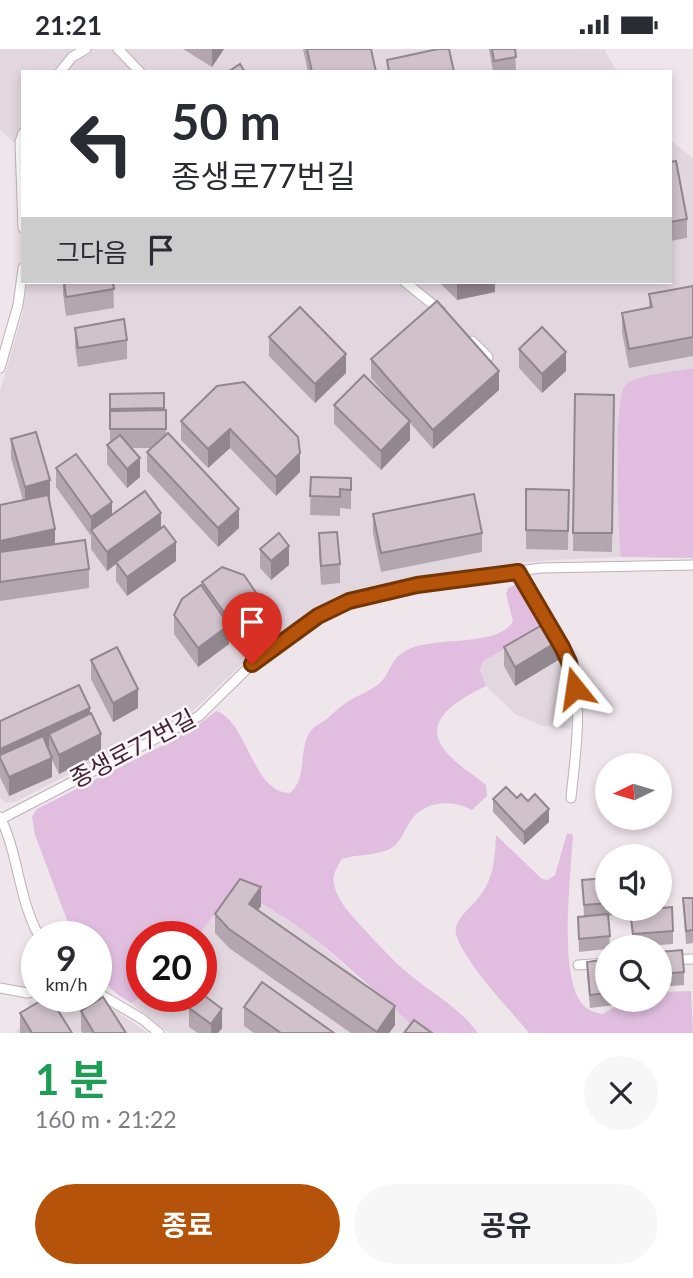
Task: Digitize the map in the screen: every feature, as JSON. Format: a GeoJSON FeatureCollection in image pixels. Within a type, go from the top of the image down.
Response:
{"type":"FeatureCollection","features":[{"type":"Feature","properties":{"kind":"lane"},"geometry":{"type":"LineString","coordinates":[[62,70],[72,57],[86,49]]}},
{"type":"Feature","properties":{"kind":"lane"},"geometry":{"type":"LineString","coordinates":[[118,49],[138,70]]}},
{"type":"Feature","properties":{"kind":"lane"},"geometry":{"type":"LineString","coordinates":[[21,139],[21,171]]}},
{"type":"Feature","properties":{"kind":"lane"},"geometry":{"type":"LineString","coordinates":[[0,368],[18,305],[21,283]]}},
{"type":"Feature","properties":{"kind":"lane"},"geometry":{"type":"LineString","coordinates":[[407,284],[453,322]]}},
{"type":"Feature","properties":{"kind":"lane"},"geometry":{"type":"LineString","coordinates":[[461,331],[488,357]]}},
{"type":"Feature","properties":{"kind":"lane","name":"종생로77번길"},"geometry":{"type":"LineString","coordinates":[[1,818],[199,716],[252,664],[318,616],[349,601],[417,585],[541,568],[693,565]]}},
{"type":"Feature","properties":{"kind":"lane"},"geometry":{"type":"LineString","coordinates":[[518,572],[555,632],[569,662],[577,712],[571,798]]}},
{"type":"Feature","properties":{"kind":"lane"},"geometry":{"type":"LineString","coordinates":[[1,818],[9,837],[30,921]]}},
{"type":"Feature","properties":{"kind":"lane"},"geometry":{"type":"LineString","coordinates":[[672,960],[693,959]]}},
{"type":"Feature","properties":{"kind":"lane"},"geometry":{"type":"LineString","coordinates":[[578,965],[595,964]]}},
{"type":"Feature","properties":{"kind":"lane"},"geometry":{"type":"LineString","coordinates":[[0,988],[21,992]]}},
{"type":"Feature","properties":{"kind":"lane"},"geometry":{"type":"LineString","coordinates":[[112,1001],[142,1019],[159,1033]]}},
{"type":"Feature","properties":{"kind":"shaded area"},"geometry":{"type":"Polygon","coordinates":[[[0,49],[604,49],[616,70],[21,70],[21,149],[0,130],[0,49]]]}},
{"type":"Feature","properties":{"kind":"shaded area"},"geometry":{"type":"Polygon","coordinates":[[[672,142],[693,158],[693,368],[641,379],[627,383],[622,388],[618,414],[621,557],[487,566],[392,583],[334,600],[272,640],[194,710],[15,802],[5,803],[0,798],[0,391],[23,313],[26,284],[672,284],[672,142]]]}},
{"type":"Feature","properties":{"kind":"shaded area"},"geometry":{"type":"Polygon","coordinates":[[[693,368],[693,558],[621,557],[617,466],[621,394],[625,385],[638,378],[693,368]]]}},
{"type":"Feature","properties":{"kind":"shaded area"},"geometry":{"type":"Polygon","coordinates":[[[515,585],[544,627],[483,661],[480,670],[486,686],[450,708],[442,716],[438,726],[438,736],[443,748],[486,785],[487,796],[472,810],[449,803],[425,808],[412,819],[394,846],[378,853],[342,859],[334,877],[334,884],[342,902],[385,952],[454,1008],[478,1033],[420,1033],[316,940],[270,908],[245,895],[222,904],[209,921],[126,921],[126,1000],[112,989],[112,921],[67,921],[35,835],[32,817],[37,809],[173,740],[216,711],[227,717],[236,728],[267,782],[277,790],[290,793],[299,780],[306,739],[314,728],[347,702],[380,683],[402,653],[414,647],[478,639],[505,630],[513,621],[506,594],[508,588],[515,585]]]}},
{"type":"Feature","properties":{"kind":"shaded area"},"geometry":{"type":"Polygon","coordinates":[[[544,627],[566,667],[571,691],[571,729],[542,726],[515,714],[486,686],[480,670],[482,661],[544,627]]]}},
{"type":"Feature","properties":{"kind":"shaded area"},"geometry":{"type":"Polygon","coordinates":[[[567,833],[573,835],[568,945],[574,986],[585,1007],[603,1014],[672,1012],[672,992],[691,991],[693,1033],[529,1033],[473,965],[457,937],[456,927],[488,883],[494,860],[496,835],[542,879],[548,880],[555,875],[567,833]]]}},
{"type":"Feature","properties":{"kind":"shaded area"},"geometry":{"type":"Polygon","coordinates":[[[245,895],[266,905],[310,935],[420,1033],[169,1033],[142,1012],[217,1012],[217,921],[209,921],[222,904],[245,895]]]}},
{"type":"Feature","properties":{"kind":"shaded area"},"geometry":{"type":"Polygon","coordinates":[[[112,1009],[148,1033],[14,1033],[24,1023],[27,1012],[112,1012],[112,1009]]]}},
{"type":"Feature","properties":{"kind":"building"},"geometry":{"type":"Polygon","coordinates":[[[307,49],[371,49],[376,70],[312,70],[307,49]]]}},
{"type":"Feature","properties":{"kind":"building"},"geometry":{"type":"Polygon","coordinates":[[[449,49],[454,70],[389,70],[387,60],[449,49]]]}},
{"type":"Feature","properties":{"kind":"building"},"geometry":{"type":"Polygon","coordinates":[[[492,49],[515,49],[516,57],[494,61],[492,49]]]}},
{"type":"Feature","properties":{"kind":"building"},"geometry":{"type":"Polygon","coordinates":[[[240,64],[244,70],[231,70],[240,64]]]}},
{"type":"Feature","properties":{"kind":"building"},"geometry":{"type":"Polygon","coordinates":[[[676,161],[687,219],[672,222],[672,162],[676,161]]]}},
{"type":"Feature","properties":{"kind":"building"},"geometry":{"type":"Polygon","coordinates":[[[64,284],[113,284],[114,289],[66,297],[64,284]]]}},
{"type":"Feature","properties":{"kind":"building"},"geometry":{"type":"Polygon","coordinates":[[[693,286],[693,337],[629,349],[622,313],[652,307],[649,294],[693,286]]]}},
{"type":"Feature","properties":{"kind":"building"},"geometry":{"type":"Polygon","coordinates":[[[437,301],[499,371],[433,430],[371,359],[437,301]]]}},
{"type":"Feature","properties":{"kind":"building"},"geometry":{"type":"Polygon","coordinates":[[[300,307],[346,354],[315,384],[269,337],[300,307]]]}},
{"type":"Feature","properties":{"kind":"building"},"geometry":{"type":"Polygon","coordinates":[[[124,319],[127,340],[78,348],[75,328],[124,319]]]}},
{"type":"Feature","properties":{"kind":"building"},"geometry":{"type":"Polygon","coordinates":[[[542,327],[566,352],[542,374],[519,349],[542,327]]]}},
{"type":"Feature","properties":{"kind":"building"},"geometry":{"type":"Polygon","coordinates":[[[364,375],[410,421],[381,451],[334,405],[364,375]]]}},
{"type":"Feature","properties":{"kind":"building"},"geometry":{"type":"Polygon","coordinates":[[[244,382],[298,437],[300,453],[276,477],[230,429],[208,449],[181,421],[217,386],[244,382]]]}},
{"type":"Feature","properties":{"kind":"building"},"geometry":{"type":"Polygon","coordinates":[[[164,393],[164,408],[110,409],[110,394],[164,393]]]}},
{"type":"Feature","properties":{"kind":"building"},"geometry":{"type":"Polygon","coordinates":[[[575,394],[614,395],[612,533],[573,533],[575,394]]]}},
{"type":"Feature","properties":{"kind":"building"},"geometry":{"type":"Polygon","coordinates":[[[166,410],[166,429],[110,429],[110,411],[166,410]]]}},
{"type":"Feature","properties":{"kind":"building"},"geometry":{"type":"Polygon","coordinates":[[[36,432],[50,480],[25,487],[11,439],[36,432]]]}},
{"type":"Feature","properties":{"kind":"building"},"geometry":{"type":"Polygon","coordinates":[[[168,433],[239,509],[218,528],[147,452],[168,433]]]}},
{"type":"Feature","properties":{"kind":"building"},"geometry":{"type":"Polygon","coordinates":[[[120,435],[140,458],[127,469],[107,445],[120,435]]]}},
{"type":"Feature","properties":{"kind":"building"},"geometry":{"type":"Polygon","coordinates":[[[76,454],[112,502],[91,517],[56,468],[76,454]]]}},
{"type":"Feature","properties":{"kind":"building"},"geometry":{"type":"Polygon","coordinates":[[[311,477],[351,478],[351,490],[340,489],[340,497],[310,496],[311,477]]]}},
{"type":"Feature","properties":{"kind":"building"},"geometry":{"type":"Polygon","coordinates":[[[526,489],[569,490],[568,531],[526,530],[526,489]]]}},
{"type":"Feature","properties":{"kind":"building"},"geometry":{"type":"Polygon","coordinates":[[[145,491],[161,513],[107,552],[91,530],[145,491]]]}},
{"type":"Feature","properties":{"kind":"building"},"geometry":{"type":"Polygon","coordinates":[[[474,494],[482,533],[381,553],[373,514],[474,494]]]}},
{"type":"Feature","properties":{"kind":"building"},"geometry":{"type":"Polygon","coordinates":[[[48,495],[55,529],[0,541],[0,505],[48,495]]]}},
{"type":"Feature","properties":{"kind":"building"},"geometry":{"type":"Polygon","coordinates":[[[164,526],[176,542],[127,577],[116,562],[164,526]]]}},
{"type":"Feature","properties":{"kind":"building"},"geometry":{"type":"Polygon","coordinates":[[[337,532],[340,564],[321,566],[319,533],[337,532]]]}},
{"type":"Feature","properties":{"kind":"building"},"geometry":{"type":"Polygon","coordinates":[[[279,533],[289,546],[271,561],[260,549],[279,533]]]}},
{"type":"Feature","properties":{"kind":"building"},"geometry":{"type":"Polygon","coordinates":[[[85,540],[89,569],[0,582],[0,552],[85,540]]]}},
{"type":"Feature","properties":{"kind":"building"},"geometry":{"type":"Polygon","coordinates":[[[222,567],[244,575],[263,603],[233,625],[202,582],[222,567]]]}},
{"type":"Feature","properties":{"kind":"building"},"geometry":{"type":"Polygon","coordinates":[[[201,585],[229,625],[198,648],[174,615],[182,599],[201,585]]]}},
{"type":"Feature","properties":{"kind":"building"},"geometry":{"type":"Polygon","coordinates":[[[549,621],[560,640],[515,667],[504,647],[549,621]]]}},
{"type":"Feature","properties":{"kind":"building"},"geometry":{"type":"Polygon","coordinates":[[[117,647],[138,689],[113,703],[91,660],[117,647]]]}},
{"type":"Feature","properties":{"kind":"building"},"geometry":{"type":"Polygon","coordinates":[[[79,685],[90,708],[0,749],[0,721],[79,685]]]}},
{"type":"Feature","properties":{"kind":"building"},"geometry":{"type":"Polygon","coordinates":[[[91,713],[101,734],[59,755],[49,734],[91,713]]]}},
{"type":"Feature","properties":{"kind":"building"},"geometry":{"type":"Polygon","coordinates":[[[43,736],[52,758],[9,777],[0,755],[43,736]]]}},
{"type":"Feature","properties":{"kind":"building"},"geometry":{"type":"Polygon","coordinates":[[[506,787],[517,798],[521,794],[528,801],[535,794],[549,809],[524,832],[493,799],[506,787]]]}},
{"type":"Feature","properties":{"kind":"building"},"geometry":{"type":"Polygon","coordinates":[[[240,879],[261,887],[249,904],[395,1006],[377,1032],[229,929],[215,914],[240,879]]]}},
{"type":"Feature","properties":{"kind":"building"},"geometry":{"type":"Polygon","coordinates":[[[595,879],[595,904],[584,905],[582,880],[595,879]]]}},
{"type":"Feature","properties":{"kind":"building"},"geometry":{"type":"Polygon","coordinates":[[[683,898],[693,898],[693,930],[686,931],[683,898]]]}},
{"type":"Feature","properties":{"kind":"building"},"geometry":{"type":"Polygon","coordinates":[[[672,907],[673,931],[633,934],[631,921],[672,921],[672,907]]]}},
{"type":"Feature","properties":{"kind":"building"},"geometry":{"type":"Polygon","coordinates":[[[595,915],[595,921],[609,921],[610,935],[579,939],[578,917],[595,915]]]}},
{"type":"Feature","properties":{"kind":"building"},"geometry":{"type":"Polygon","coordinates":[[[682,950],[684,972],[672,973],[672,951],[682,950]]]}},
{"type":"Feature","properties":{"kind":"building"},"geometry":{"type":"Polygon","coordinates":[[[595,961],[595,994],[590,995],[587,962],[595,961]]]}},
{"type":"Feature","properties":{"kind":"building"},"geometry":{"type":"Polygon","coordinates":[[[262,982],[334,1033],[281,1033],[244,1007],[262,982]]]}},
{"type":"Feature","properties":{"kind":"building"},"geometry":{"type":"Polygon","coordinates":[[[217,1005],[222,1009],[211,1024],[194,1012],[217,1012],[217,1005]]]}},
{"type":"Feature","properties":{"kind":"building"},"geometry":{"type":"Polygon","coordinates":[[[112,1011],[126,1033],[94,1033],[82,1012],[112,1011]]]}},
{"type":"Feature","properties":{"kind":"building"},"geometry":{"type":"Polygon","coordinates":[[[59,1012],[72,1033],[32,1033],[20,1013],[59,1012]]]}},
{"type":"Feature","properties":{"kind":"building"},"geometry":{"type":"Polygon","coordinates":[[[414,1020],[432,1033],[404,1033],[414,1020]]]}},
{"type":"Feature","properties":{"kind":"route"},"geometry":{"type":"LineString","coordinates":[[252,664],[318,616],[349,601],[417,585],[518,572],[555,632],[569,662],[575,688]]}}]}
